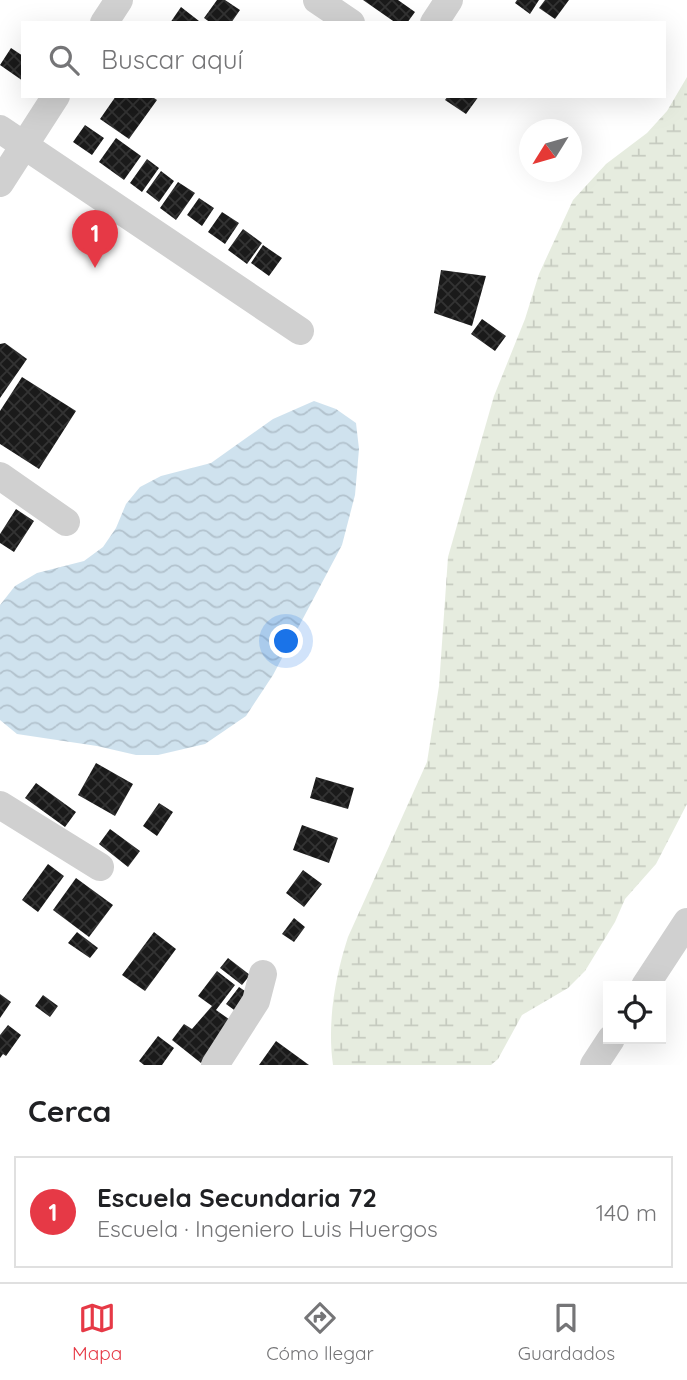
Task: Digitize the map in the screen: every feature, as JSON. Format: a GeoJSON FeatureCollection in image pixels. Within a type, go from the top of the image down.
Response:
{"type":"FeatureCollection","features":[{"type":"Feature","properties":{"kind":"street"},"geometry":{"type":"LineString","coordinates":[[105,21],[119,0]]}},
{"type":"Feature","properties":{"kind":"street"},"geometry":{"type":"LineString","coordinates":[[317,0],[348,21]]}},
{"type":"Feature","properties":{"kind":"street"},"geometry":{"type":"LineString","coordinates":[[435,21],[449,0]]}},
{"type":"Feature","properties":{"kind":"street"},"geometry":{"type":"LineString","coordinates":[[0,183],[55,98]]}},
{"type":"Feature","properties":{"kind":"street"},"geometry":{"type":"LineString","coordinates":[[0,129],[300,331]]}},
{"type":"Feature","properties":{"kind":"street"},"geometry":{"type":"LineString","coordinates":[[0,477],[66,522]]}},
{"type":"Feature","properties":{"kind":"street"},"geometry":{"type":"LineString","coordinates":[[0,805],[100,867]]}},
{"type":"Feature","properties":{"kind":"street"},"geometry":{"type":"LineString","coordinates":[[648,981],[687,922]]}},
{"type":"Feature","properties":{"kind":"street"},"geometry":{"type":"LineString","coordinates":[[215,1065],[256,1001],[263,974]]}},
{"type":"Feature","properties":{"kind":"street"},"geometry":{"type":"LineString","coordinates":[[594,1065],[608,1044]]}},
{"type":"Feature","properties":{"kind":"green space"},"geometry":{"type":"Polygon","coordinates":[[[687,77],[687,804],[656,864],[625,899],[615,922],[585,971],[568,988],[522,1015],[498,1059],[491,1065],[333,1065],[333,1000],[348,937],[427,762],[439,686],[448,557],[494,396],[525,319],[539,274],[573,200],[606,164],[647,133],[667,111],[687,77]]]}},
{"type":"Feature","properties":{"kind":"water"},"geometry":{"type":"Polygon","coordinates":[[[314,401],[336,409],[356,423],[359,449],[355,495],[342,545],[273,675],[246,716],[205,744],[158,755],[136,755],[17,734],[0,720],[0,605],[15,586],[37,573],[84,561],[103,547],[116,528],[126,504],[140,487],[161,476],[211,463],[273,419],[314,401]]]}},
{"type":"Feature","properties":{"kind":"building"},"geometry":{"type":"Polygon","coordinates":[[[217,0],[225,0],[240,10],[232,21],[208,21],[204,18],[217,0]]]}},
{"type":"Feature","properties":{"kind":"building"},"geometry":{"type":"Polygon","coordinates":[[[363,0],[398,0],[415,12],[408,21],[393,21],[363,0]]]}},
{"type":"Feature","properties":{"kind":"building"},"geometry":{"type":"Polygon","coordinates":[[[517,0],[539,0],[530,14],[515,3],[517,0]]]}},
{"type":"Feature","properties":{"kind":"building"},"geometry":{"type":"Polygon","coordinates":[[[545,0],[569,0],[555,19],[539,8],[545,0]]]}},
{"type":"Feature","properties":{"kind":"building"},"geometry":{"type":"Polygon","coordinates":[[[181,7],[199,21],[171,21],[181,7]]]}},
{"type":"Feature","properties":{"kind":"building"},"geometry":{"type":"Polygon","coordinates":[[[11,48],[21,55],[21,80],[0,65],[11,48]]]}},
{"type":"Feature","properties":{"kind":"building"},"geometry":{"type":"Polygon","coordinates":[[[115,98],[157,100],[129,139],[100,119],[115,98]]]}},
{"type":"Feature","properties":{"kind":"building"},"geometry":{"type":"Polygon","coordinates":[[[446,98],[478,98],[466,114],[445,100],[446,98]]]}},
{"type":"Feature","properties":{"kind":"building"},"geometry":{"type":"Polygon","coordinates":[[[85,125],[104,138],[92,155],[73,142],[85,125]]]}},
{"type":"Feature","properties":{"kind":"building"},"geometry":{"type":"Polygon","coordinates":[[[116,138],[141,156],[124,180],[99,162],[116,138]]]}},
{"type":"Feature","properties":{"kind":"building"},"geometry":{"type":"Polygon","coordinates":[[[147,159],[159,168],[142,192],[130,183],[147,159]]]}},
{"type":"Feature","properties":{"kind":"building"},"geometry":{"type":"Polygon","coordinates":[[[161,171],[174,181],[159,202],[146,192],[161,171]]]}},
{"type":"Feature","properties":{"kind":"building"},"geometry":{"type":"Polygon","coordinates":[[[178,182],[195,193],[176,220],[160,208],[178,182]]]}},
{"type":"Feature","properties":{"kind":"building"},"geometry":{"type":"Polygon","coordinates":[[[199,198],[214,208],[202,226],[187,215],[199,198]]]}},
{"type":"Feature","properties":{"kind":"building"},"geometry":{"type":"Polygon","coordinates":[[[222,212],[239,223],[225,244],[208,232],[222,212]]]}},
{"type":"Feature","properties":{"kind":"building"},"geometry":{"type":"Polygon","coordinates":[[[243,229],[262,243],[247,264],[228,250],[243,229]]]}},
{"type":"Feature","properties":{"kind":"building"},"geometry":{"type":"Polygon","coordinates":[[[263,245],[282,258],[269,276],[251,263],[263,245]]]}},
{"type":"Feature","properties":{"kind":"building"},"geometry":{"type":"Polygon","coordinates":[[[441,270],[486,276],[472,326],[434,313],[441,270]]]}},
{"type":"Feature","properties":{"kind":"building"},"geometry":{"type":"Polygon","coordinates":[[[482,319],[506,336],[495,351],[471,334],[482,319]]]}},
{"type":"Feature","properties":{"kind":"building"},"geometry":{"type":"Polygon","coordinates":[[[5,343],[27,359],[0,398],[0,344],[5,343]]]}},
{"type":"Feature","properties":{"kind":"building"},"geometry":{"type":"Polygon","coordinates":[[[22,377],[76,411],[39,469],[0,444],[0,411],[22,377]]]}},
{"type":"Feature","properties":{"kind":"building"},"geometry":{"type":"Polygon","coordinates":[[[16,509],[34,521],[14,552],[0,543],[0,534],[16,509]]]}},
{"type":"Feature","properties":{"kind":"building"},"geometry":{"type":"Polygon","coordinates":[[[96,763],[133,784],[115,816],[78,795],[96,763]]]}},
{"type":"Feature","properties":{"kind":"building"},"geometry":{"type":"Polygon","coordinates":[[[316,777],[354,788],[348,809],[310,798],[316,777]]]}},
{"type":"Feature","properties":{"kind":"building"},"geometry":{"type":"Polygon","coordinates":[[[36,783],[76,812],[65,827],[25,798],[36,783]]]}},
{"type":"Feature","properties":{"kind":"building"},"geometry":{"type":"Polygon","coordinates":[[[159,803],[173,812],[157,836],[143,826],[159,803]]]}},
{"type":"Feature","properties":{"kind":"building"},"geometry":{"type":"Polygon","coordinates":[[[302,825],[338,838],[329,863],[293,850],[302,825]]]}},
{"type":"Feature","properties":{"kind":"building"},"geometry":{"type":"Polygon","coordinates":[[[110,829],[140,851],[128,867],[99,844],[110,829]]]}},
{"type":"Feature","properties":{"kind":"building"},"geometry":{"type":"Polygon","coordinates":[[[48,864],[64,876],[38,912],[22,900],[48,864]]]}},
{"type":"Feature","properties":{"kind":"building"},"geometry":{"type":"Polygon","coordinates":[[[303,870],[322,884],[304,907],[286,893],[303,870]]]}},
{"type":"Feature","properties":{"kind":"building"},"geometry":{"type":"Polygon","coordinates":[[[76,878],[113,905],[89,937],[53,910],[76,878]]]}},
{"type":"Feature","properties":{"kind":"building"},"geometry":{"type":"Polygon","coordinates":[[[294,918],[305,927],[294,942],[282,934],[294,918]]]}},
{"type":"Feature","properties":{"kind":"building"},"geometry":{"type":"Polygon","coordinates":[[[77,932],[98,948],[90,958],[68,943],[77,932]]]}},
{"type":"Feature","properties":{"kind":"building"},"geometry":{"type":"Polygon","coordinates":[[[154,932],[176,949],[145,991],[122,975],[154,932]]]}},
{"type":"Feature","properties":{"kind":"building"},"geometry":{"type":"Polygon","coordinates":[[[228,958],[250,975],[242,985],[220,968],[228,958]]]}},
{"type":"Feature","properties":{"kind":"building"},"geometry":{"type":"Polygon","coordinates":[[[217,971],[235,985],[216,1010],[233,1022],[201,1063],[172,1040],[184,1024],[192,1029],[212,1006],[198,996],[217,971]]]}},
{"type":"Feature","properties":{"kind":"building"},"geometry":{"type":"Polygon","coordinates":[[[239,987],[254,997],[241,1015],[226,1004],[239,987]]]}},
{"type":"Feature","properties":{"kind":"building"},"geometry":{"type":"Polygon","coordinates":[[[0,994],[11,1002],[0,1018],[0,994]]]}},
{"type":"Feature","properties":{"kind":"building"},"geometry":{"type":"Polygon","coordinates":[[[43,995],[58,1006],[50,1017],[35,1006],[43,995]]]}},
{"type":"Feature","properties":{"kind":"building"},"geometry":{"type":"Polygon","coordinates":[[[8,1025],[21,1035],[6,1056],[3,1054],[0,1058],[0,1035],[8,1025]]]}},
{"type":"Feature","properties":{"kind":"building"},"geometry":{"type":"Polygon","coordinates":[[[158,1036],[174,1048],[162,1065],[144,1065],[139,1061],[158,1036]]]}},
{"type":"Feature","properties":{"kind":"building"},"geometry":{"type":"Polygon","coordinates":[[[276,1041],[309,1065],[259,1065],[276,1041]]]}},
{"type":"Feature","properties":{"kind":"place","name":"Escuela Secundaria 72"},"geometry":{"type":"Point","coordinates":[95,268]}}]}
